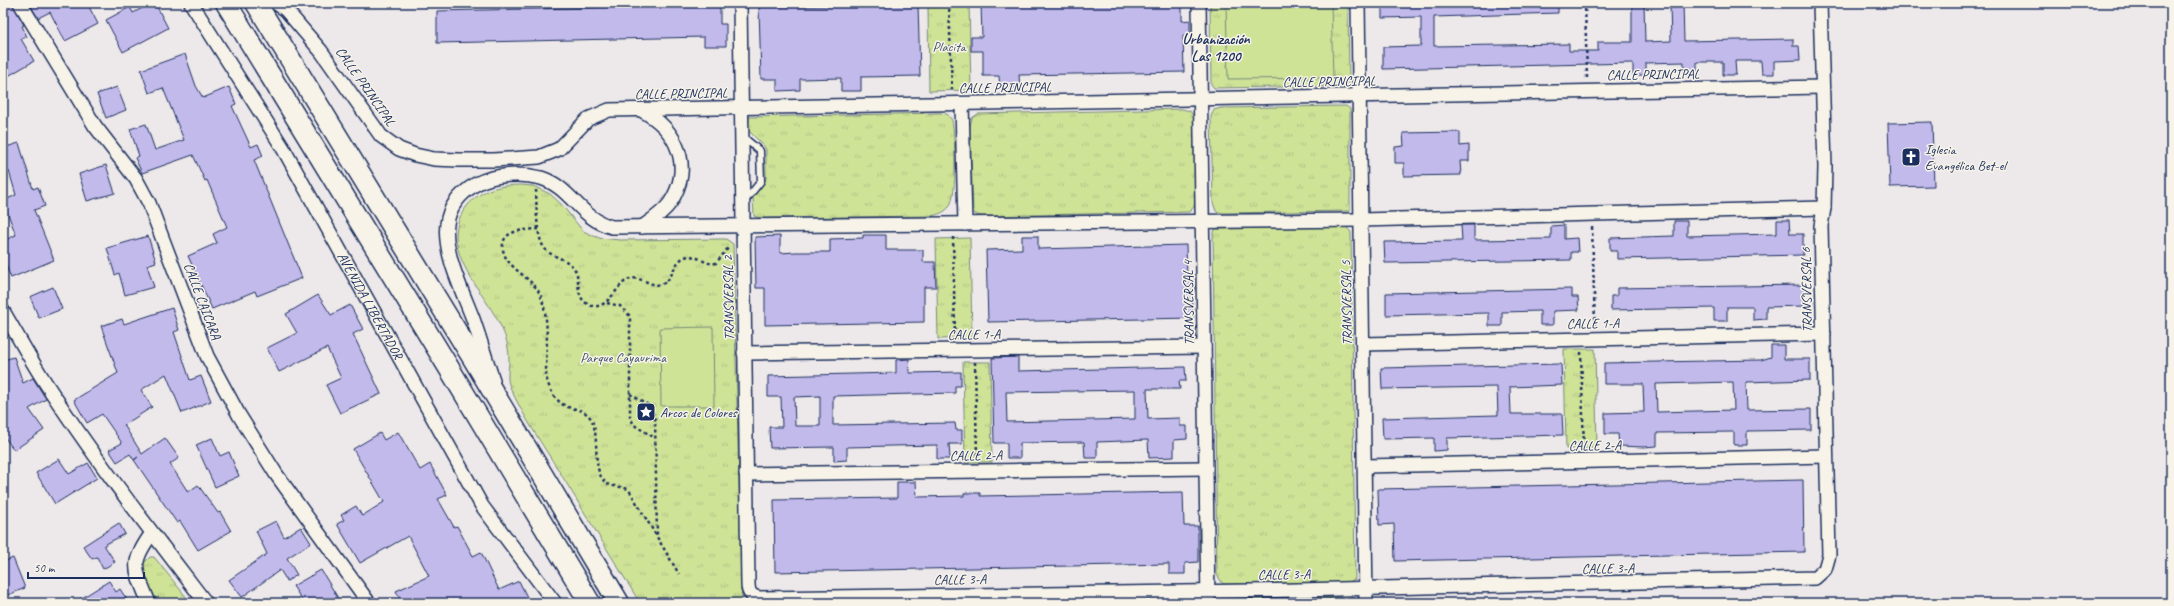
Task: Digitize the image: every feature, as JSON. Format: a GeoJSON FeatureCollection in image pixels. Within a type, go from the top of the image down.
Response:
{"type":"FeatureCollection","features":[{"type":"Feature","properties":{"kind":"main road"},"geometry":{"type":"LineString","coordinates":[[226,3],[452,373],[590,603]]}},
{"type":"Feature","properties":{"kind":"main road"},"geometry":{"type":"LineString","coordinates":[[256,3],[502,407],[619,603]]}},
{"type":"Feature","properties":{"kind":"street","name":"CALLE CAICARA"},"geometry":{"type":"LineString","coordinates":[[20,3],[95,126],[136,179],[149,203],[207,356],[239,415],[276,474],[369,603]]}},
{"type":"Feature","properties":{"kind":"street","name":"AVENIDA LIBERTADOR"},"geometry":{"type":"LineString","coordinates":[[191,3],[283,148],[482,506],[555,603]]}},
{"type":"Feature","properties":{"kind":"street","name":"CALLE PRINCIPAL"},"geometry":{"type":"LineString","coordinates":[[276,3],[286,10],[321,51],[381,136],[399,149],[415,155],[434,159],[494,160],[539,157],[559,149],[588,119],[609,110],[1822,87]]}},
{"type":"Feature","properties":{"kind":"street","name":"TRANSVERSAL 2"},"geometry":{"type":"LineString","coordinates":[[740,3],[744,353],[749,592]]}},
{"type":"Feature","properties":{"kind":"street","name":"TRANSVERSAL 4"},"geometry":{"type":"LineString","coordinates":[[1199,3],[1208,597]]}},
{"type":"Feature","properties":{"kind":"street","name":"TRANSVERSAL 5"},"geometry":{"type":"LineString","coordinates":[[1358,3],[1366,603]]}},
{"type":"Feature","properties":{"kind":"street","name":"TRANSVERSAL 6"},"geometry":{"type":"LineString","coordinates":[[1820,3],[1825,167],[1824,208],[1821,226],[1829,555],[1827,564],[1821,574]]}},
{"type":"Feature","properties":{"kind":"street"},"geometry":{"type":"LineString","coordinates":[[957,104],[958,224]]}},
{"type":"Feature","properties":{"kind":"street"},"geometry":{"type":"LineString","coordinates":[[641,110],[655,117],[676,142],[680,153],[681,168],[678,182],[670,203],[642,227]]}},
{"type":"Feature","properties":{"kind":"street"},"geometry":{"type":"LineString","coordinates":[[502,407],[455,271],[448,248],[446,224],[450,211],[456,200],[468,189],[482,181],[506,176],[535,177],[553,183],[563,190],[584,212],[600,224],[612,227],[1361,220],[1824,208]]}},
{"type":"Feature","properties":{"kind":"street"},"geometry":{"type":"LineString","coordinates":[[3,311],[51,390],[152,533],[206,603]]}},
{"type":"Feature","properties":{"kind":"street","name":"CALLE 1-A"},"geometry":{"type":"LineString","coordinates":[[1363,344],[1824,334]]}},
{"type":"Feature","properties":{"kind":"street","name":"CALLE 1-A"},"geometry":{"type":"LineString","coordinates":[[744,353],[1204,347]]}},
{"type":"Feature","properties":{"kind":"street","name":"CALLE 2-A"},"geometry":{"type":"LineString","coordinates":[[1364,466],[1826,456]]}},
{"type":"Feature","properties":{"kind":"street","name":"CALLE 2-A"},"geometry":{"type":"LineString","coordinates":[[746,474],[1206,468]]}},
{"type":"Feature","properties":{"kind":"street"},"geometry":{"type":"LineString","coordinates":[[149,603],[139,578],[135,562],[140,550],[152,533]]}},
{"type":"Feature","properties":{"kind":"street","name":"CALLE 3-A"},"geometry":{"type":"LineString","coordinates":[[749,592],[753,596],[760,598],[923,599],[1208,597],[1366,589],[1809,580],[1821,574]]}},
{"type":"Feature","properties":{"kind":"lane"},"geometry":{"type":"LineString","coordinates":[[741,135],[760,151],[761,181],[742,203]]}},
{"type":"Feature","properties":{"kind":"path"},"geometry":{"type":"LineString","coordinates":[[949,3],[957,104]]}},
{"type":"Feature","properties":{"kind":"path"},"geometry":{"type":"LineString","coordinates":[[1585,3],[1587,92]]}},
{"type":"Feature","properties":{"kind":"path"},"geometry":{"type":"LineString","coordinates":[[535,177],[540,241],[547,251],[574,268],[578,276],[579,290],[584,301],[590,305],[605,303],[620,306],[630,316],[630,417],[632,423],[655,438]]}},
{"type":"Feature","properties":{"kind":"path"},"geometry":{"type":"LineString","coordinates":[[1592,214],[1595,339]]}},
{"type":"Feature","properties":{"kind":"path"},"geometry":{"type":"LineString","coordinates":[[955,350],[958,224]]}},
{"type":"Feature","properties":{"kind":"path"},"geometry":{"type":"LineString","coordinates":[[605,303],[612,298],[620,285],[629,279],[641,279],[655,285],[666,282],[676,265],[685,257],[696,257],[709,263],[716,263],[743,226]]}},
{"type":"Feature","properties":{"kind":"path"},"geometry":{"type":"LineString","coordinates":[[539,229],[517,231],[510,234],[506,238],[503,246],[503,252],[512,265],[535,286],[541,296],[545,312],[546,375],[549,386],[561,404],[584,412],[590,417],[595,435],[598,463],[603,479],[607,484],[629,490],[679,574]]}},
{"type":"Feature","properties":{"kind":"path"},"geometry":{"type":"LineString","coordinates":[[1580,339],[1584,461]]}},
{"type":"Feature","properties":{"kind":"path"},"geometry":{"type":"LineString","coordinates":[[975,350],[978,472]]}},
{"type":"Feature","properties":{"kind":"path"},"geometry":{"type":"LineString","coordinates":[[630,394],[652,408],[655,417],[657,537]]}},
{"type":"Feature","properties":{"kind":"green space","name":"Placita"},"geometry":{"type":"Polygon","coordinates":[[[928,3],[969,3],[971,90],[929,91],[928,3]]]}},
{"type":"Feature","properties":{"kind":"green space"},"geometry":{"type":"Polygon","coordinates":[[[1210,3],[1348,3],[1349,83],[1343,86],[1214,88],[1211,84],[1210,3]]]}},
{"type":"Feature","properties":{"kind":"green space"},"geometry":{"type":"Polygon","coordinates":[[[1226,3],[1331,3],[1333,78],[1228,79],[1226,3]]]}},
{"type":"Feature","properties":{"kind":"green space"},"geometry":{"type":"Polygon","coordinates":[[[1346,106],[1350,109],[1350,211],[1222,213],[1216,211],[1213,203],[1211,116],[1214,110],[1221,108],[1346,106]]]}},
{"type":"Feature","properties":{"kind":"green space"},"geometry":{"type":"Polygon","coordinates":[[[1182,109],[1190,111],[1194,117],[1195,198],[1194,207],[1189,212],[981,216],[976,215],[973,211],[970,126],[972,118],[978,114],[1182,109]]]}},
{"type":"Feature","properties":{"kind":"green space"},"geometry":{"type":"Polygon","coordinates":[[[947,114],[952,120],[955,151],[954,191],[949,207],[943,212],[930,216],[760,218],[754,216],[753,198],[766,179],[766,150],[748,130],[749,117],[947,114]]]}},
{"type":"Feature","properties":{"kind":"green space","name":"Parque Cayaurima"},"geometry":{"type":"Polygon","coordinates":[[[521,185],[533,186],[550,194],[561,204],[583,231],[599,238],[620,240],[726,239],[733,244],[742,602],[640,603],[533,430],[515,398],[509,384],[508,377],[509,353],[507,341],[496,317],[476,286],[459,254],[456,238],[458,222],[472,200],[491,189],[521,185]]]}},
{"type":"Feature","properties":{"kind":"green space"},"geometry":{"type":"Polygon","coordinates":[[[1346,227],[1351,232],[1355,579],[1349,582],[1223,584],[1217,575],[1213,232],[1216,229],[1346,227]]]}},
{"type":"Feature","properties":{"kind":"green space"},"geometry":{"type":"Polygon","coordinates":[[[970,238],[972,338],[938,339],[936,239],[970,238]]]}},
{"type":"Feature","properties":{"kind":"green space"},"geometry":{"type":"Polygon","coordinates":[[[713,327],[714,406],[661,406],[660,328],[713,327]]]}},
{"type":"Feature","properties":{"kind":"green space"},"geometry":{"type":"Polygon","coordinates":[[[1564,349],[1595,349],[1597,448],[1566,449],[1564,349]]]}},
{"type":"Feature","properties":{"kind":"green space"},"geometry":{"type":"Polygon","coordinates":[[[963,362],[990,362],[992,462],[965,462],[963,362]]]}},
{"type":"Feature","properties":{"kind":"green space"},"geometry":{"type":"Polygon","coordinates":[[[150,557],[154,557],[191,603],[158,603],[143,572],[142,565],[150,557]]]}},
{"type":"Feature","properties":{"kind":"green space"},"geometry":{"type":"Polygon","coordinates":[[[1351,597],[1355,599],[1356,603],[1219,603],[1226,600],[1351,597]]]}},
{"type":"Feature","properties":{"kind":"building"},"geometry":{"type":"Polygon","coordinates":[[[3,3],[12,3],[24,25],[22,26],[27,37],[21,39],[34,61],[3,79],[3,3]]]}},
{"type":"Feature","properties":{"kind":"building"},"geometry":{"type":"Polygon","coordinates":[[[29,3],[87,3],[98,24],[65,41],[50,12],[38,18],[29,3]]]}},
{"type":"Feature","properties":{"kind":"building"},"geometry":{"type":"Polygon","coordinates":[[[152,3],[155,3],[168,28],[123,52],[106,20],[130,7],[133,13],[152,3]]]}},
{"type":"Feature","properties":{"kind":"building"},"geometry":{"type":"Polygon","coordinates":[[[1182,3],[1182,21],[1190,20],[1190,35],[1183,35],[1184,72],[1019,75],[1020,88],[1000,88],[999,76],[983,76],[983,51],[971,51],[971,37],[982,37],[981,4],[1182,3]]]}},
{"type":"Feature","properties":{"kind":"building"},"geometry":{"type":"Polygon","coordinates":[[[1382,3],[1558,3],[1558,13],[1434,17],[1434,46],[1569,44],[1569,51],[1598,51],[1598,42],[1632,42],[1632,3],[1644,3],[1645,42],[1671,41],[1670,3],[1683,3],[1684,41],[1793,39],[1793,46],[1799,46],[1800,60],[1774,61],[1774,74],[1762,74],[1761,61],[1735,61],[1736,75],[1723,75],[1723,62],[1697,62],[1697,75],[1684,75],[1684,62],[1646,63],[1646,75],[1633,75],[1633,63],[1383,69],[1383,47],[1421,46],[1421,17],[1382,18],[1382,3]]]}},
{"type":"Feature","properties":{"kind":"building"},"geometry":{"type":"Polygon","coordinates":[[[918,4],[920,76],[861,77],[861,91],[841,91],[841,78],[800,79],[800,90],[777,91],[777,79],[761,79],[759,7],[918,4]]]}},
{"type":"Feature","properties":{"kind":"building"},"geometry":{"type":"Polygon","coordinates":[[[720,5],[720,24],[726,24],[726,46],[704,46],[704,37],[437,43],[437,11],[720,5]]]}},
{"type":"Feature","properties":{"kind":"building"},"geometry":{"type":"Polygon","coordinates":[[[185,54],[196,86],[203,98],[229,87],[236,104],[232,106],[251,147],[258,144],[263,156],[254,160],[302,278],[257,296],[255,291],[212,309],[188,256],[217,243],[213,234],[227,227],[207,180],[205,181],[193,155],[142,173],[135,158],[139,156],[130,129],[146,124],[155,150],[184,140],[163,88],[149,93],[141,70],[185,54]]]}},
{"type":"Feature","properties":{"kind":"building"},"geometry":{"type":"Polygon","coordinates":[[[117,87],[126,110],[106,118],[97,94],[117,87]]]}},
{"type":"Feature","properties":{"kind":"building"},"geometry":{"type":"Polygon","coordinates":[[[1932,122],[1934,186],[1890,187],[1888,123],[1932,122]]]}},
{"type":"Feature","properties":{"kind":"building"},"geometry":{"type":"Polygon","coordinates":[[[1460,132],[1460,146],[1469,145],[1469,161],[1460,161],[1461,175],[1404,176],[1404,163],[1395,163],[1395,147],[1404,146],[1403,133],[1460,132]]]}},
{"type":"Feature","properties":{"kind":"building"},"geometry":{"type":"Polygon","coordinates":[[[19,143],[33,189],[38,187],[45,206],[34,210],[54,260],[11,278],[3,258],[3,241],[16,235],[3,201],[16,195],[9,171],[3,172],[3,148],[19,143]]]}},
{"type":"Feature","properties":{"kind":"building"},"geometry":{"type":"Polygon","coordinates":[[[106,165],[115,193],[87,201],[79,174],[106,165]]]}},
{"type":"Feature","properties":{"kind":"building"},"geometry":{"type":"Polygon","coordinates":[[[1777,220],[1789,220],[1790,234],[1803,234],[1803,255],[1617,259],[1617,251],[1610,251],[1610,238],[1674,236],[1674,221],[1687,221],[1687,236],[1777,234],[1777,220]]]}},
{"type":"Feature","properties":{"kind":"building"},"geometry":{"type":"Polygon","coordinates":[[[1461,225],[1474,225],[1474,240],[1551,239],[1551,226],[1564,225],[1564,239],[1577,238],[1578,252],[1571,252],[1571,260],[1385,263],[1384,242],[1462,241],[1461,225]]]}},
{"type":"Feature","properties":{"kind":"building"},"geometry":{"type":"Polygon","coordinates":[[[863,235],[886,235],[886,250],[923,250],[923,262],[935,262],[936,287],[924,287],[924,322],[765,325],[765,288],[756,288],[755,237],[780,236],[780,253],[830,252],[830,239],[863,238],[863,235]]]}},
{"type":"Feature","properties":{"kind":"building"},"geometry":{"type":"Polygon","coordinates":[[[148,236],[156,262],[147,265],[154,287],[125,295],[119,273],[115,275],[107,248],[148,236]]]}},
{"type":"Feature","properties":{"kind":"building"},"geometry":{"type":"Polygon","coordinates":[[[1022,236],[1038,236],[1038,249],[1186,245],[1187,280],[1192,280],[1193,318],[988,322],[986,250],[1022,249],[1022,236]]]}},
{"type":"Feature","properties":{"kind":"building"},"geometry":{"type":"Polygon","coordinates":[[[1804,285],[1804,306],[1766,307],[1766,319],[1753,320],[1753,307],[1727,307],[1727,321],[1714,321],[1714,308],[1611,310],[1611,296],[1617,296],[1617,288],[1804,285]]]}},
{"type":"Feature","properties":{"kind":"building"},"geometry":{"type":"Polygon","coordinates":[[[53,287],[62,309],[39,318],[30,297],[53,287]]]}},
{"type":"Feature","properties":{"kind":"building"},"geometry":{"type":"Polygon","coordinates":[[[1572,289],[1572,297],[1578,297],[1579,310],[1553,311],[1553,325],[1540,325],[1540,311],[1502,312],[1502,326],[1489,326],[1489,313],[1386,315],[1386,293],[1572,289]]]}},
{"type":"Feature","properties":{"kind":"building"},"geometry":{"type":"Polygon","coordinates":[[[318,295],[331,315],[350,305],[363,329],[353,334],[381,394],[340,413],[326,385],[341,378],[327,348],[279,372],[267,348],[297,333],[286,314],[318,295]]]}},
{"type":"Feature","properties":{"kind":"building"},"geometry":{"type":"Polygon","coordinates":[[[172,308],[179,330],[174,332],[190,380],[201,376],[211,401],[182,413],[166,374],[141,390],[152,407],[124,425],[142,454],[165,438],[179,458],[170,464],[188,492],[198,485],[218,513],[220,512],[231,531],[198,550],[180,521],[177,523],[130,454],[117,462],[109,450],[122,443],[102,414],[87,423],[74,400],[118,373],[101,326],[122,319],[124,324],[172,308]]]}},
{"type":"Feature","properties":{"kind":"building"},"geometry":{"type":"Polygon","coordinates":[[[1771,345],[1784,345],[1784,359],[1810,359],[1810,380],[1746,382],[1747,410],[1811,409],[1811,430],[1747,431],[1747,445],[1734,445],[1734,432],[1657,433],[1657,446],[1644,447],[1619,446],[1618,434],[1605,434],[1605,413],[1644,412],[1643,384],[1604,384],[1604,363],[1761,360],[1771,357],[1771,345]],[[1733,382],[1656,384],[1657,412],[1734,410],[1733,382]]]}},
{"type":"Feature","properties":{"kind":"building"},"geometry":{"type":"Polygon","coordinates":[[[14,357],[23,383],[33,378],[46,399],[29,409],[44,430],[14,450],[3,435],[3,360],[14,357]]]}},
{"type":"Feature","properties":{"kind":"building"},"geometry":{"type":"Polygon","coordinates":[[[1018,357],[1018,371],[1185,367],[1186,381],[1179,381],[1180,389],[1147,389],[1148,419],[1180,418],[1180,426],[1187,426],[1187,439],[1174,440],[1174,457],[1149,458],[1148,440],[1097,442],[1097,458],[1085,458],[1084,442],[1020,443],[1020,458],[1007,458],[1007,443],[994,443],[992,358],[1018,357]],[[1135,390],[1006,392],[1007,422],[1135,419],[1135,390]]]}},
{"type":"Feature","properties":{"kind":"building"},"geometry":{"type":"Polygon","coordinates":[[[909,359],[910,373],[961,372],[961,386],[955,386],[955,393],[833,396],[833,425],[955,423],[956,430],[962,430],[962,444],[949,444],[950,459],[937,459],[937,445],[847,447],[847,460],[834,461],[834,447],[770,448],[769,427],[782,427],[781,397],[768,397],[768,376],[896,373],[896,360],[909,359]],[[820,396],[794,397],[795,426],[820,426],[820,396]]]}},
{"type":"Feature","properties":{"kind":"building"},"geometry":{"type":"Polygon","coordinates":[[[1561,364],[1562,385],[1510,387],[1511,414],[1562,414],[1563,435],[1447,438],[1447,450],[1434,451],[1434,438],[1383,439],[1382,418],[1498,415],[1497,387],[1382,389],[1381,368],[1561,364]]]}},
{"type":"Feature","properties":{"kind":"building"},"geometry":{"type":"Polygon","coordinates":[[[398,432],[420,470],[430,464],[447,495],[438,499],[454,527],[457,526],[473,556],[481,552],[499,590],[519,581],[530,603],[402,603],[396,591],[429,576],[408,536],[360,563],[337,524],[344,520],[341,515],[356,506],[362,516],[384,502],[353,449],[380,433],[384,440],[398,432]]]}},
{"type":"Feature","properties":{"kind":"building"},"geometry":{"type":"Polygon","coordinates":[[[212,438],[220,456],[229,452],[239,476],[215,487],[196,445],[212,438]]]}},
{"type":"Feature","properties":{"kind":"building"},"geometry":{"type":"Polygon","coordinates":[[[59,459],[69,474],[88,463],[97,478],[55,504],[36,473],[59,459]]]}},
{"type":"Feature","properties":{"kind":"building"},"geometry":{"type":"Polygon","coordinates":[[[1803,480],[1804,552],[1395,561],[1394,524],[1379,525],[1378,489],[1803,480]]]}},
{"type":"Feature","properties":{"kind":"building"},"geometry":{"type":"Polygon","coordinates":[[[897,482],[916,482],[917,497],[964,496],[964,493],[980,493],[980,496],[1183,492],[1184,526],[1198,526],[1198,562],[1185,563],[1185,574],[1169,574],[1169,564],[775,572],[774,500],[897,498],[897,482]]]}},
{"type":"Feature","properties":{"kind":"building"},"geometry":{"type":"Polygon","coordinates":[[[276,521],[284,537],[301,527],[311,543],[287,558],[297,575],[287,581],[280,570],[242,597],[229,580],[267,554],[256,531],[276,521]]]}},
{"type":"Feature","properties":{"kind":"building"},"geometry":{"type":"Polygon","coordinates":[[[119,523],[125,534],[104,545],[115,562],[103,569],[97,557],[92,559],[83,546],[119,523]]]}},
{"type":"Feature","properties":{"kind":"building"},"geometry":{"type":"Polygon","coordinates":[[[13,558],[25,588],[3,597],[3,562],[13,558]]]}},
{"type":"Feature","properties":{"kind":"building"},"geometry":{"type":"Polygon","coordinates":[[[321,570],[341,603],[304,603],[293,586],[321,570]]]}},
{"type":"Feature","properties":{"kind":"building"},"geometry":{"type":"Polygon","coordinates":[[[109,581],[116,592],[120,589],[129,603],[74,603],[109,581]]]}},
{"type":"Feature","properties":{"kind":"place","name":"Iglesia Evangélica Bet-el"},"geometry":{"type":"Point","coordinates":[1911,157]}},
{"type":"Feature","properties":{"kind":"place","name":"Arcos de Colores"},"geometry":{"type":"Point","coordinates":[646,412]}},
{"type":"Feature","properties":{"kind":"district","name":"Urbanización Las 1200"},"geometry":{"type":"Point","coordinates":[1216,48]}}]}
